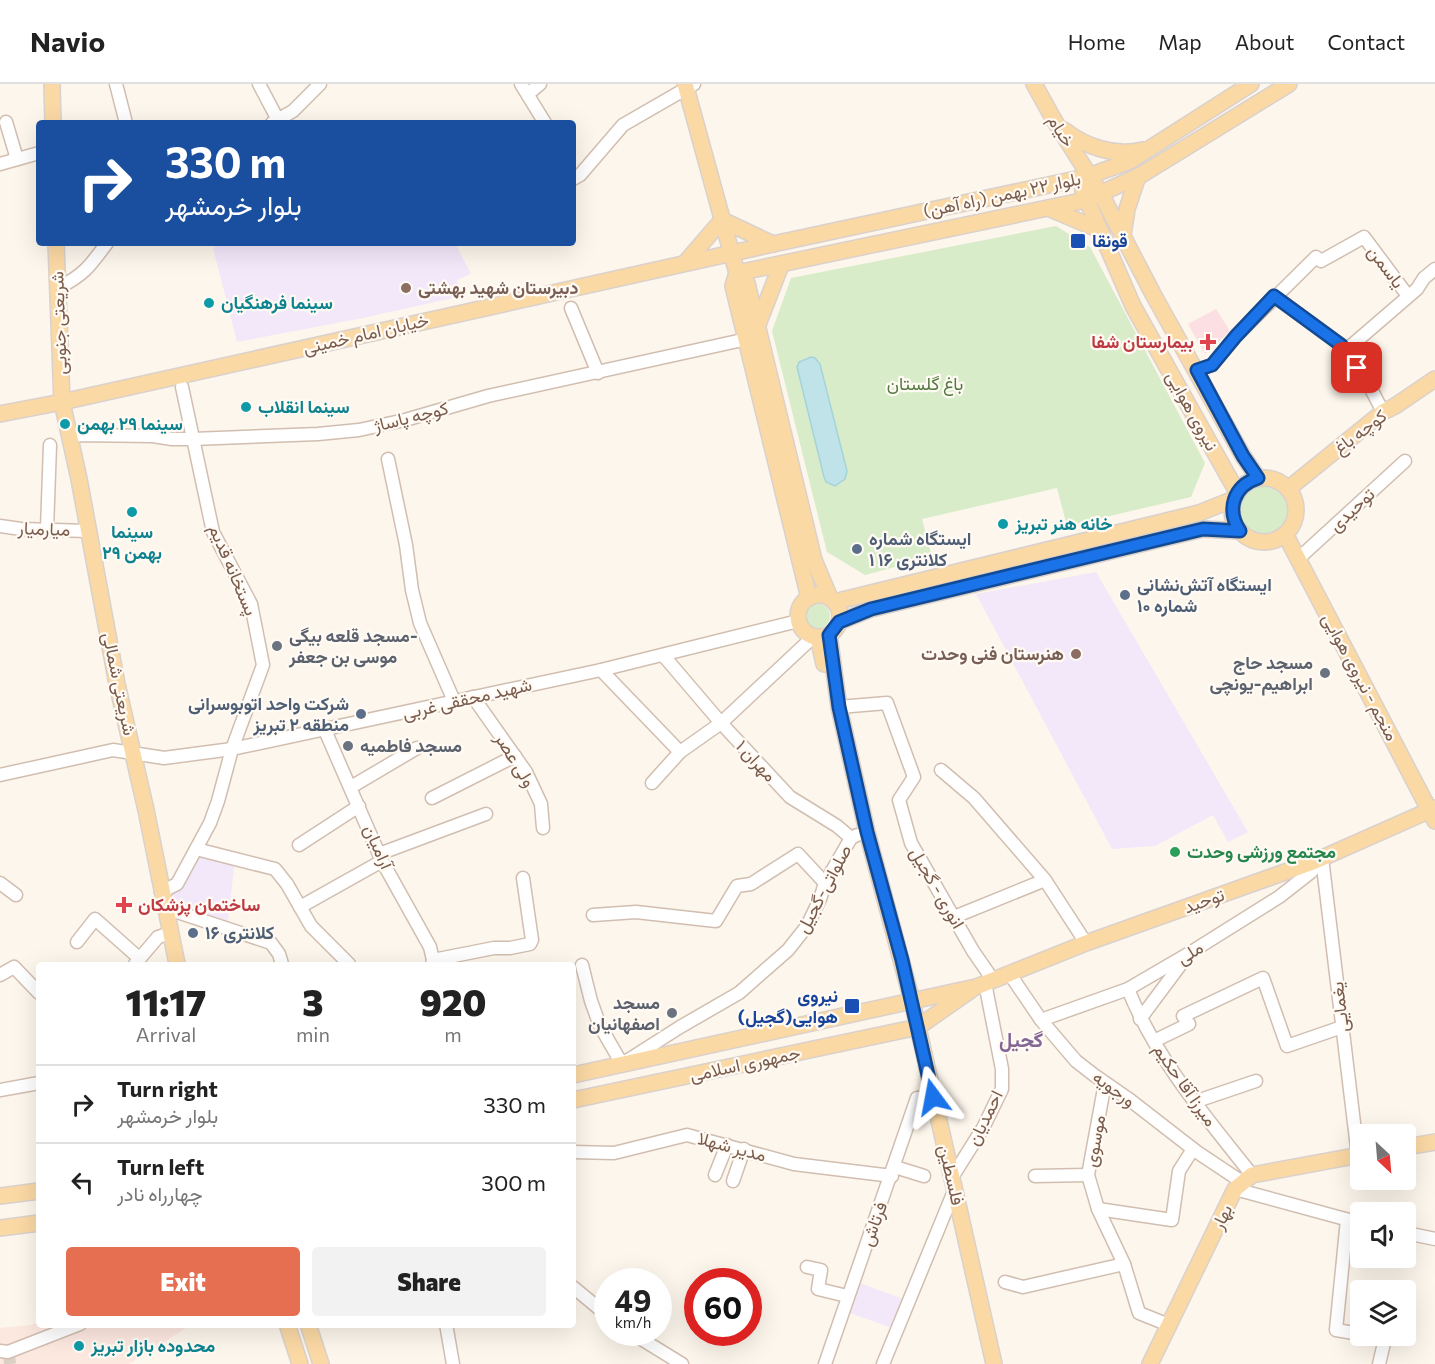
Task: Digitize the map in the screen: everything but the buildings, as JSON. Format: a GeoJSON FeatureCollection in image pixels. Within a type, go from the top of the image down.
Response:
{"type":"FeatureCollection","features":[{"type":"Feature","properties":{"kind":"main road"},"geometry":{"type":"LineString","coordinates":[[52,84],[53,120]]}},
{"type":"Feature","properties":{"kind":"main road","name":"خیام"},"geometry":{"type":"LineString","coordinates":[[1035,84],[1084,178]]}},
{"type":"Feature","properties":{"kind":"main road","name":"بلوار ۲۲ بهمن (راه آهن)"},"geometry":{"type":"LineString","coordinates":[[732,253],[1084,178],[1130,160],[1251,84]]}},
{"type":"Feature","properties":{"kind":"main road","name":"بلوار ۲۲ بهمن (راه آهن)"},"geometry":{"type":"LineString","coordinates":[[737,273],[1086,200],[1138,176],[1289,84]]}},
{"type":"Feature","properties":{"kind":"main road"},"geometry":{"type":"LineString","coordinates":[[689,85],[737,273],[747,283],[814,560],[839,612],[839,622]]}},
{"type":"Feature","properties":{"kind":"main road"},"geometry":{"type":"LineString","coordinates":[[1054,120],[1066,132],[1090,146],[1127,151],[1149,149]]}},
{"type":"Feature","properties":{"kind":"main road"},"geometry":{"type":"LineString","coordinates":[[1123,235],[1127,209],[1138,176]]}},
{"type":"Feature","properties":{"kind":"main road","name":"نیروی هوایی"},"geometry":{"type":"LineString","coordinates":[[1084,178],[1101,194],[1243,456],[1258,478]]}},
{"type":"Feature","properties":{"kind":"main road","name":"نیروی هوایی"},"geometry":{"type":"LineString","coordinates":[[1084,178],[1086,200],[1133,306],[1235,496]]}},
{"type":"Feature","properties":{"kind":"main road"},"geometry":{"type":"LineString","coordinates":[[1048,208],[1100,230]]}},
{"type":"Feature","properties":{"kind":"main road"},"geometry":{"type":"LineString","coordinates":[[722,220],[773,243]]}},
{"type":"Feature","properties":{"kind":"main road"},"geometry":{"type":"LineString","coordinates":[[685,263],[722,220]]}},
{"type":"Feature","properties":{"kind":"main road","name":"شریعتی جنوبی"},"geometry":{"type":"LineString","coordinates":[[56,246],[62,402]]}},
{"type":"Feature","properties":{"kind":"main road","name":"خیابان امام خمینی"},"geometry":{"type":"LineString","coordinates":[[0,414],[732,253]]}},
{"type":"Feature","properties":{"kind":"main road"},"geometry":{"type":"LineString","coordinates":[[757,327],[781,265]]}},
{"type":"Feature","properties":{"kind":"main road"},"geometry":{"type":"LineString","coordinates":[[737,273],[733,286],[809,598]]}},
{"type":"Feature","properties":{"kind":"main road","name":"کوچه باغ"},"geometry":{"type":"LineString","coordinates":[[1288,489],[1383,412],[1435,379]]}},
{"type":"Feature","properties":{"kind":"main road","name":"شریعتی شمالی"},"geometry":{"type":"LineString","coordinates":[[62,402],[117,684],[177,962]]}},
{"type":"Feature","properties":{"kind":"main road"},"geometry":{"type":"LineString","coordinates":[[1235,496],[1232,516],[1246,537],[1262,542],[1278,538],[1291,528],[1296,512],[1293,496],[1288,489],[1274,479],[1258,478],[1243,486],[1235,496],[1199,513],[994,571],[871,609],[839,622],[820,636],[803,631],[797,616],[801,605],[809,598],[819,596],[832,600],[994,571],[1203,529],[1240,531]]}},
{"type":"Feature","properties":{"kind":"main road","name":"منجم - نیروی هوایی"},"geometry":{"type":"LineString","coordinates":[[1285,534],[1433,813]]}},
{"type":"Feature","properties":{"kind":"main road","name":"فلسطین"},"geometry":{"type":"LineString","coordinates":[[820,636],[839,707],[859,835]]}},
{"type":"Feature","properties":{"kind":"main road","name":"فلسطین"},"geometry":{"type":"LineString","coordinates":[[820,636],[859,835],[933,1097],[994,1364]]}},
{"type":"Feature","properties":{"kind":"main road","name":"توحید"},"geometry":{"type":"LineString","coordinates":[[985,983],[1086,943],[1322,858],[1433,813]]}},
{"type":"Feature","properties":{"kind":"main road"},"geometry":{"type":"LineString","coordinates":[[913,1028],[985,983]]}},
{"type":"Feature","properties":{"kind":"main road","name":"جمهوری اسلامی"},"geometry":{"type":"LineString","coordinates":[[576,1074],[985,983]]}},
{"type":"Feature","properties":{"kind":"main road","name":"جمهوری اسلامی"},"geometry":{"type":"LineString","coordinates":[[576,1099],[913,1028]]}},
{"type":"Feature","properties":{"kind":"main road"},"geometry":{"type":"LineString","coordinates":[[1416,1145],[1435,1142]]}},
{"type":"Feature","properties":{"kind":"main road"},"geometry":{"type":"LineString","coordinates":[[1243,1182],[1350,1158]]}},
{"type":"Feature","properties":{"kind":"main road","name":"بهار"},"geometry":{"type":"LineString","coordinates":[[1150,1364],[1243,1182]]}},
{"type":"Feature","properties":{"kind":"main road"},"geometry":{"type":"LineString","coordinates":[[0,1196],[36,1191]]}},
{"type":"Feature","properties":{"kind":"main road"},"geometry":{"type":"LineString","coordinates":[[0,1228],[36,1223]]}},
{"type":"Feature","properties":{"kind":"main road"},"geometry":{"type":"LineString","coordinates":[[288,1328],[300,1364]]}},
{"type":"Feature","properties":{"kind":"main road"},"geometry":{"type":"LineString","coordinates":[[309,1328],[321,1364]]}},
{"type":"Feature","properties":{"kind":"street"},"geometry":{"type":"LineString","coordinates":[[116,84],[125,120]]}},
{"type":"Feature","properties":{"kind":"street"},"geometry":{"type":"LineString","coordinates":[[259,84],[275,120]]}},
{"type":"Feature","properties":{"kind":"street"},"geometry":{"type":"LineString","coordinates":[[277,120],[292,111],[320,84]]}},
{"type":"Feature","properties":{"kind":"street"},"geometry":{"type":"LineString","coordinates":[[540,84],[525,89],[543,120]]}},
{"type":"Feature","properties":{"kind":"street"},"geometry":{"type":"LineString","coordinates":[[576,177],[623,125],[689,85]]}},
{"type":"Feature","properties":{"kind":"street"},"geometry":{"type":"LineString","coordinates":[[6,122],[17,159]]}},
{"type":"Feature","properties":{"kind":"street"},"geometry":{"type":"LineString","coordinates":[[0,164],[36,154]]}},
{"type":"Feature","properties":{"kind":"street","name":"یاسمن"},"geometry":{"type":"LineString","coordinates":[[1274,296],[1316,257],[1321,261],[1364,237],[1408,296]]}},
{"type":"Feature","properties":{"kind":"street"},"geometry":{"type":"LineString","coordinates":[[58,288],[88,270],[105,246]]}},
{"type":"Feature","properties":{"kind":"street"},"geometry":{"type":"LineString","coordinates":[[1345,351],[1417,289],[1424,278],[1435,270]]}},
{"type":"Feature","properties":{"kind":"street"},"geometry":{"type":"LineString","coordinates":[[1197,370],[1212,365],[1274,296],[1341,345],[1369,385],[1383,412]]}},
{"type":"Feature","properties":{"kind":"street"},"geometry":{"type":"LineString","coordinates":[[571,308],[598,373]]}},
{"type":"Feature","properties":{"kind":"street","name":"کوچه پاساژ"},"geometry":{"type":"LineString","coordinates":[[69,436],[153,436],[193,439],[306,435],[359,429],[405,420],[488,396],[747,339]]}},
{"type":"Feature","properties":{"kind":"street","name":"پستخانه قدیم"},"geometry":{"type":"LineString","coordinates":[[161,892],[177,884],[210,823],[232,749],[263,665],[251,604],[213,532],[182,387]]}},
{"type":"Feature","properties":{"kind":"street"},"geometry":{"type":"LineString","coordinates":[[47,529],[50,445]]}},
{"type":"Feature","properties":{"kind":"street"},"geometry":{"type":"LineString","coordinates":[[388,459],[420,623],[454,702]]}},
{"type":"Feature","properties":{"kind":"street","name":"توحیدی"},"geometry":{"type":"LineString","coordinates":[[1298,559],[1405,461]]}},
{"type":"Feature","properties":{"kind":"street","name":"میارمیار"},"geometry":{"type":"LineString","coordinates":[[3,530],[88,531]]}},
{"type":"Feature","properties":{"kind":"street","name":"شهید محققی غربی"},"geometry":{"type":"LineString","coordinates":[[0,776],[113,750],[164,758],[232,749],[601,670],[798,621]]}},
{"type":"Feature","properties":{"kind":"street"},"geometry":{"type":"LineString","coordinates":[[652,783],[680,752],[721,723],[820,636]]}},
{"type":"Feature","properties":{"kind":"street","name":"مهران ۱"},"geometry":{"type":"LineString","coordinates":[[663,655],[721,723],[790,797],[837,826],[859,835]]}},
{"type":"Feature","properties":{"kind":"street"},"geometry":{"type":"LineString","coordinates":[[601,670],[680,752]]}},
{"type":"Feature","properties":{"kind":"street","name":"ولی عصر"},"geometry":{"type":"LineString","coordinates":[[473,697],[526,772],[541,804],[543,828]]}},
{"type":"Feature","properties":{"kind":"street","name":"انوری - گجیل"},"geometry":{"type":"LineString","coordinates":[[839,707],[887,702],[914,777],[899,800],[911,843],[954,917],[985,983]]}},
{"type":"Feature","properties":{"kind":"street","name":"آرامیان"},"geometry":{"type":"LineString","coordinates":[[324,728],[381,857],[430,947],[433,962]]}},
{"type":"Feature","properties":{"kind":"street"},"geometry":{"type":"LineString","coordinates":[[351,787],[417,748]]}},
{"type":"Feature","properties":{"kind":"street"},"geometry":{"type":"LineString","coordinates":[[432,798],[515,756]]}},
{"type":"Feature","properties":{"kind":"street"},"geometry":{"type":"LineString","coordinates":[[941,770],[974,798],[1045,880],[1086,943]]}},
{"type":"Feature","properties":{"kind":"street"},"geometry":{"type":"LineString","coordinates":[[299,845],[359,806]]}},
{"type":"Feature","properties":{"kind":"street"},"geometry":{"type":"LineString","coordinates":[[300,907],[381,857],[486,814]]}},
{"type":"Feature","properties":{"kind":"street","name":"صلواتی-گجیل"},"geometry":{"type":"LineString","coordinates":[[621,1064],[739,993],[788,950],[807,926],[825,883],[859,835]]}},
{"type":"Feature","properties":{"kind":"street"},"geometry":{"type":"LineString","coordinates":[[196,849],[275,869],[287,884],[311,926],[346,962]]}},
{"type":"Feature","properties":{"kind":"street"},"geometry":{"type":"LineString","coordinates":[[593,915],[636,912],[716,921],[736,886],[751,884],[798,854],[825,883]]}},
{"type":"Feature","properties":{"kind":"street","name":"ملی"},"geometry":{"type":"LineString","coordinates":[[1041,1020],[1128,989],[1279,897],[1311,872],[1322,858]]}},
{"type":"Feature","properties":{"kind":"street","name":"یغمایی"},"geometry":{"type":"LineString","coordinates":[[1322,858],[1355,1124]]}},
{"type":"Feature","properties":{"kind":"street"},"geometry":{"type":"LineString","coordinates":[[433,962],[494,948],[530,944],[532,940],[523,878]]}},
{"type":"Feature","properties":{"kind":"street"},"geometry":{"type":"LineString","coordinates":[[954,917],[1045,880]]}},
{"type":"Feature","properties":{"kind":"street"},"geometry":{"type":"LineString","coordinates":[[0,883],[16,895]]}},
{"type":"Feature","properties":{"kind":"street"},"geometry":{"type":"LineString","coordinates":[[165,908],[271,943],[281,962]]}},
{"type":"Feature","properties":{"kind":"street"},"geometry":{"type":"LineString","coordinates":[[77,942],[95,919],[136,961],[158,937],[171,933]]}},
{"type":"Feature","properties":{"kind":"street"},"geometry":{"type":"LineString","coordinates":[[1140,1019],[1188,954]]}},
{"type":"Feature","properties":{"kind":"street"},"geometry":{"type":"LineString","coordinates":[[582,964],[600,1026],[621,1064]]}},
{"type":"Feature","properties":{"kind":"street"},"geometry":{"type":"LineString","coordinates":[[0,975],[14,967],[36,990]]}},
{"type":"Feature","properties":{"kind":"street","name":"ورجویه"},"geometry":{"type":"LineString","coordinates":[[1009,974],[1041,1020],[1076,1061],[1193,1149],[1243,1182],[1350,1221]]}},
{"type":"Feature","properties":{"kind":"street"},"geometry":{"type":"LineString","coordinates":[[1154,1041],[1189,1024],[1183,1016],[1263,978],[1287,1046],[1342,1027]]}},
{"type":"Feature","properties":{"kind":"street","name":"احمدیان"},"geometry":{"type":"LineString","coordinates":[[883,1364],[953,1185],[1002,1089],[1002,1069],[985,983]]}},
{"type":"Feature","properties":{"kind":"street","name":"میرزا آقا حکیم"},"geometry":{"type":"LineString","coordinates":[[1128,989],[1140,1019],[1243,1182]]}},
{"type":"Feature","properties":{"kind":"street"},"geometry":{"type":"LineString","coordinates":[[1194,1102],[1256,1081]]}},
{"type":"Feature","properties":{"kind":"street","name":"موسوی"},"geometry":{"type":"LineString","coordinates":[[1105,1083],[1088,1175],[1098,1209],[1124,1264],[1139,1313],[1169,1326]]}},
{"type":"Feature","properties":{"kind":"street"},"geometry":{"type":"LineString","coordinates":[[0,1090],[36,1084]]}},
{"type":"Feature","properties":{"kind":"street","name":"فرتاش"},"geometry":{"type":"LineString","coordinates":[[825,1364],[917,1098],[933,1097]]}},
{"type":"Feature","properties":{"kind":"street","name":"مدیر شهلا"},"geometry":{"type":"LineString","coordinates":[[576,1152],[614,1152],[687,1135],[794,1164],[893,1171],[924,1176]]}},
{"type":"Feature","properties":{"kind":"street"},"geometry":{"type":"LineString","coordinates":[[715,1175],[727,1145]]}},
{"type":"Feature","properties":{"kind":"street"},"geometry":{"type":"LineString","coordinates":[[733,1181],[744,1149]]}},
{"type":"Feature","properties":{"kind":"street"},"geometry":{"type":"LineString","coordinates":[[1098,1209],[1172,1221],[1179,1171],[1193,1149]]}},
{"type":"Feature","properties":{"kind":"street"},"geometry":{"type":"LineString","coordinates":[[1035,1176],[1088,1175]]}},
{"type":"Feature","properties":{"kind":"street"},"geometry":{"type":"LineString","coordinates":[[1347,1220],[1336,1330],[1350,1333]]}},
{"type":"Feature","properties":{"kind":"street"},"geometry":{"type":"LineString","coordinates":[[1416,1235],[1435,1239]]}},
{"type":"Feature","properties":{"kind":"street"},"geometry":{"type":"LineString","coordinates":[[1005,1282],[1023,1287],[1124,1264]]}},
{"type":"Feature","properties":{"kind":"street"},"geometry":{"type":"LineString","coordinates":[[807,1268],[821,1270],[818,1289],[847,1296]]}},
{"type":"Feature","properties":{"kind":"street"},"geometry":{"type":"LineString","coordinates":[[576,1289],[594,1304]]}},
{"type":"Feature","properties":{"kind":"street"},"geometry":{"type":"LineString","coordinates":[[6,1353],[70,1328]]}},
{"type":"Feature","properties":{"kind":"street"},"geometry":{"type":"LineString","coordinates":[[447,1328],[453,1364]]}},
{"type":"Feature","properties":{"kind":"street"},"geometry":{"type":"LineString","coordinates":[[653,1346],[682,1364]]}},
{"type":"Feature","properties":{"kind":"street"},"geometry":{"type":"LineString","coordinates":[[1379,1364],[1383,1346]]}},
{"type":"Feature","properties":{"kind":"shaded area"},"geometry":{"type":"Polygon","coordinates":[[[216,246],[457,246],[471,274],[457,280],[462,296],[237,342],[213,248],[216,246]]]}},
{"type":"Feature","properties":{"kind":"shaded area","name":"بیمارستان شفا"},"geometry":{"type":"Polygon","coordinates":[[[1216,309],[1230,331],[1205,354],[1188,324],[1216,309]]]}},
{"type":"Feature","properties":{"kind":"shaded area","name":"هنرستان فنی وحدت"},"geometry":{"type":"Polygon","coordinates":[[[1096,572],[1248,832],[1228,842],[1213,815],[1155,846],[1112,849],[976,594],[1096,572]]]}},
{"type":"Feature","properties":{"kind":"shaded area"},"geometry":{"type":"Polygon","coordinates":[[[201,852],[235,859],[228,922],[173,906],[170,893],[201,852]]]}},
{"type":"Feature","properties":{"kind":"shaded area"},"geometry":{"type":"Polygon","coordinates":[[[857,1282],[903,1299],[892,1328],[847,1312],[857,1282]]]}},
{"type":"Feature","properties":{"kind":"shaded area","name":"محدوده بازار تبریز"},"geometry":{"type":"Polygon","coordinates":[[[36,1323],[36,1328],[186,1328],[129,1364],[0,1364],[0,1328],[36,1323]]]}},
{"type":"Feature","properties":{"kind":"green space","name":"باغ گلستان"},"geometry":{"type":"Polygon","coordinates":[[[1056,226],[1090,247],[1205,463],[1191,497],[1067,526],[1057,488],[922,519],[932,557],[865,575],[827,552],[772,331],[791,278],[1056,226]]]}},
{"type":"Feature","properties":{"kind":"green space"},"geometry":{"type":"Polygon","coordinates":[[[1263,485],[1273,487],[1281,493],[1287,501],[1289,511],[1287,521],[1281,529],[1273,535],[1263,537],[1253,535],[1245,529],[1239,521],[1237,511],[1239,501],[1245,493],[1253,487],[1263,485]]]}},
{"type":"Feature","properties":{"kind":"green space"},"geometry":{"type":"Polygon","coordinates":[[[818,604],[827,607],[830,616],[827,625],[818,628],[809,625],[806,616],[809,607],[818,604]]]}},
{"type":"Feature","properties":{"kind":"water"},"geometry":{"type":"Polygon","coordinates":[[[811,357],[820,364],[847,471],[845,479],[835,486],[826,482],[824,477],[797,367],[799,362],[811,357]]]}},
{"type":"Feature","properties":{"kind":"tunnel"},"geometry":{"type":"LineString","coordinates":[[9,1355],[10,1364]]}},
{"type":"Feature","properties":{"kind":"place","name":"قونقا"},"geometry":{"type":"Point","coordinates":[1078,241]}},
{"type":"Feature","properties":{"kind":"place","name":"دبیرستان شهید بهشتی"},"geometry":{"type":"Point","coordinates":[406,288]}},
{"type":"Feature","properties":{"kind":"place","name":"سینما فرهنگیان"},"geometry":{"type":"Point","coordinates":[209,303]}},
{"type":"Feature","properties":{"kind":"place","name":"بیمارستان شفا"},"geometry":{"type":"Point","coordinates":[1208,342]}},
{"type":"Feature","properties":{"kind":"place","name":"سینما انقلاب"},"geometry":{"type":"Point","coordinates":[246,407]}},
{"type":"Feature","properties":{"kind":"place","name":"سینما ٢٩ بهمن"},"geometry":{"type":"Point","coordinates":[65,424]}},
{"type":"Feature","properties":{"kind":"place","name":"سینما ۲۹ بهمن"},"geometry":{"type":"Point","coordinates":[132,512]}},
{"type":"Feature","properties":{"kind":"place","name":"خانه هنر تبریز"},"geometry":{"type":"Point","coordinates":[1003,524]}},
{"type":"Feature","properties":{"kind":"place","name":"ایستگاه شماره ۱ کلانتری ۱۶"},"geometry":{"type":"Point","coordinates":[857,549]}},
{"type":"Feature","properties":{"kind":"place","name":"ایستگاه آتش‌نشانی شماره ۱۰"},"geometry":{"type":"Point","coordinates":[1125,595]}},
{"type":"Feature","properties":{"kind":"place","name":"مسجد قلعه بیگی- موسی بن جعفر"},"geometry":{"type":"Point","coordinates":[277,646]}},
{"type":"Feature","properties":{"kind":"place","name":"هنرستان فنی وحدت"},"geometry":{"type":"Point","coordinates":[1076,654]}},
{"type":"Feature","properties":{"kind":"place","name":"مسجد حاج ابراهیم-یونچی"},"geometry":{"type":"Point","coordinates":[1325,673]}},
{"type":"Feature","properties":{"kind":"place","name":"شرکت واحد اتوبوسرانی منطقه ۲ تبریز"},"geometry":{"type":"Point","coordinates":[361,714]}},
{"type":"Feature","properties":{"kind":"place","name":"مسجد فاطمیه"},"geometry":{"type":"Point","coordinates":[348,746]}},
{"type":"Feature","properties":{"kind":"place","name":"مجتمع ورزشی وحدت"},"geometry":{"type":"Point","coordinates":[1175,852]}},
{"type":"Feature","properties":{"kind":"place","name":"ساختمان پزشکان"},"geometry":{"type":"Point","coordinates":[124,905]}},
{"type":"Feature","properties":{"kind":"place","name":"کلانتری ۱۶"},"geometry":{"type":"Point","coordinates":[193,933]}},
{"type":"Feature","properties":{"kind":"place","name":"نیروی هوایی(گجیل)"},"geometry":{"type":"Point","coordinates":[852,1006]}},
{"type":"Feature","properties":{"kind":"place","name":"مسجد اصفهانیان"},"geometry":{"type":"Point","coordinates":[672,1013]}},
{"type":"Feature","properties":{"kind":"place","name":"محدوده بازار تبریز"},"geometry":{"type":"Point","coordinates":[79,1346]}},
{"type":"Feature","properties":{"kind":"district","name":"گجیل"},"geometry":{"type":"Point","coordinates":[1021,1040]}},
{"type":"Feature","properties":{"kind":"route"},"geometry":{"type":"LineString","coordinates":[[933,1097],[902,960],[867,832],[839,707],[829,635],[839,622],[871,609],[1203,529],[1240,531],[1232,516],[1234,500],[1237,492],[1243,486],[1258,478],[1243,456],[1197,370],[1212,365],[1274,296],[1341,345],[1357,368]]}}]}
